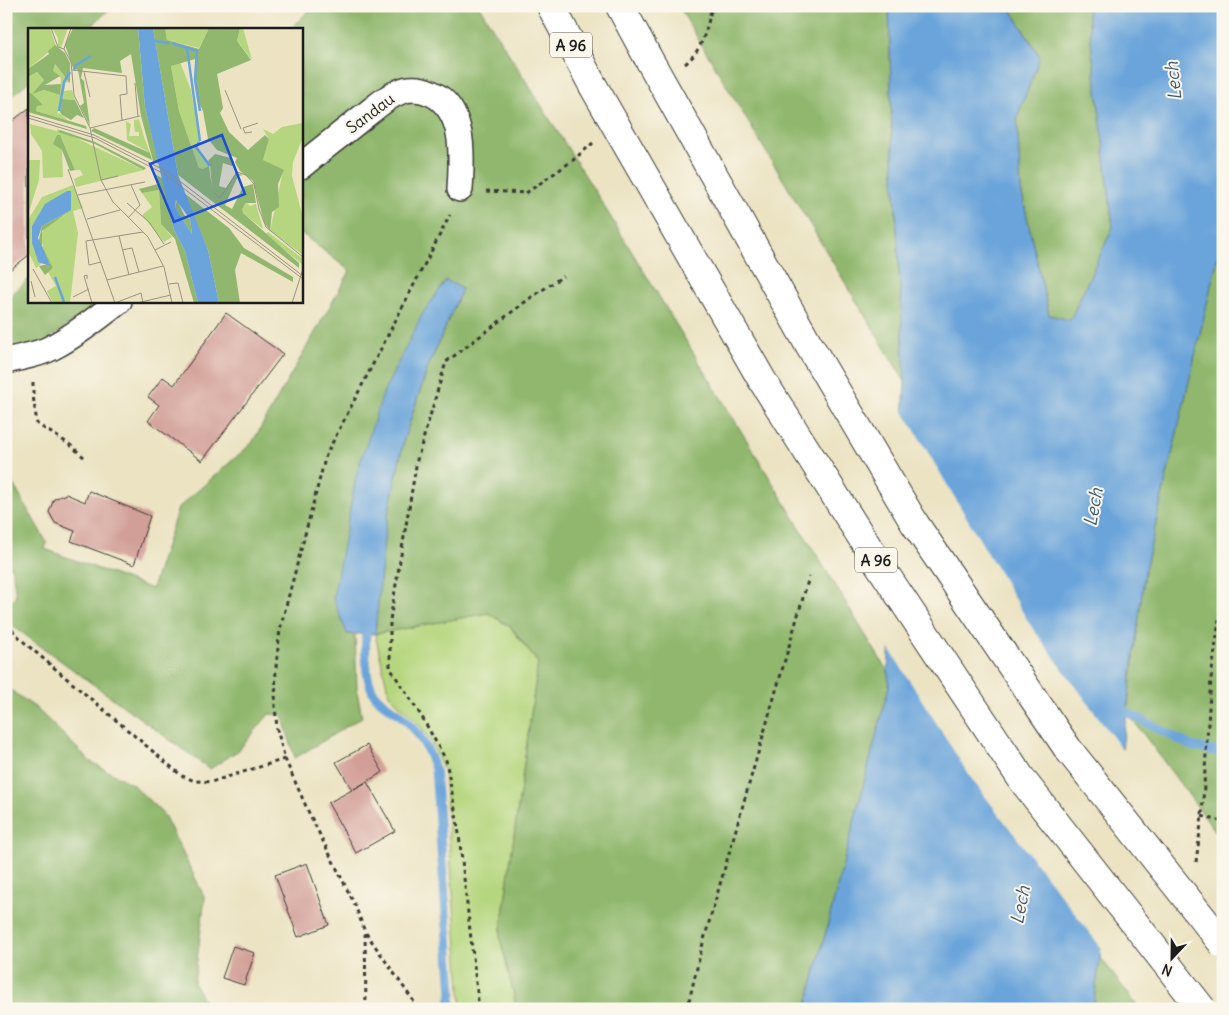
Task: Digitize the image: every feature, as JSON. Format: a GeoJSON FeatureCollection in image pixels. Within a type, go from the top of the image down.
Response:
{"type":"FeatureCollection","features":[{"type":"Feature","properties":{"kind":"highway","name":"A 96"},"geometry":{"type":"LineString","coordinates":[[551,6],[592,84],[762,380],[881,568],[1023,781],[1202,1009]]}},
{"type":"Feature","properties":{"kind":"highway"},"geometry":{"type":"LineString","coordinates":[[620,6],[809,345],[915,524],[1068,749],[1223,944]]}},
{"type":"Feature","properties":{"kind":"street","name":"Sandau"},"geometry":{"type":"LineString","coordinates":[[302,165],[389,97],[411,88],[424,90],[436,95],[445,102],[452,112],[457,126],[462,157],[460,189]]}},
{"type":"Feature","properties":{"kind":"street"},"geometry":{"type":"LineString","coordinates":[[6,361],[51,348],[91,323],[118,302]]}},
{"type":"Feature","properties":{"kind":"path"},"geometry":{"type":"LineString","coordinates":[[682,67],[689,61],[705,36],[712,6]]}},
{"type":"Feature","properties":{"kind":"path"},"geometry":{"type":"LineString","coordinates":[[420,1009],[365,932],[355,905],[308,812],[285,759],[276,729],[275,706],[276,667],[280,629],[326,456],[454,206],[460,189],[526,193],[572,161],[594,142]]}},
{"type":"Feature","properties":{"kind":"path"},"geometry":{"type":"LineString","coordinates":[[480,1009],[458,826],[446,760],[390,668],[390,620],[416,460],[446,362],[529,299],[563,276]]}},
{"type":"Feature","properties":{"kind":"path"},"geometry":{"type":"LineString","coordinates":[[35,354],[32,395],[37,424],[69,444],[85,458]]}},
{"type":"Feature","properties":{"kind":"path"},"geometry":{"type":"LineString","coordinates":[[687,1009],[703,943],[809,577]]}},
{"type":"Feature","properties":{"kind":"path"},"geometry":{"type":"LineString","coordinates":[[1204,772],[1211,678],[1223,592]]}},
{"type":"Feature","properties":{"kind":"path"},"geometry":{"type":"LineString","coordinates":[[6,624],[15,634],[182,776],[194,781],[211,782],[285,759]]}},
{"type":"Feature","properties":{"kind":"path"},"geometry":{"type":"LineString","coordinates":[[1202,816],[1223,822]]}},
{"type":"Feature","properties":{"kind":"path"},"geometry":{"type":"LineString","coordinates":[[365,932],[366,1009]]}},
{"type":"Feature","properties":{"kind":"green space"},"geometry":{"type":"Polygon","coordinates":[[[6,6],[113,6],[89,28],[28,28],[28,82],[6,101],[6,6]]]}},
{"type":"Feature","properties":{"kind":"green space"},"geometry":{"type":"Polygon","coordinates":[[[314,6],[479,6],[599,198],[888,672],[889,686],[806,1009],[517,1009],[500,937],[538,663],[511,627],[488,613],[375,634],[385,530],[404,439],[428,367],[462,289],[446,281],[347,634],[355,635],[357,691],[362,717],[295,758],[282,715],[269,714],[239,750],[210,769],[17,629],[6,617],[6,606],[16,597],[13,572],[6,558],[6,472],[47,543],[45,549],[152,589],[178,508],[252,443],[350,271],[302,234],[302,28],[291,28],[314,6]]]}},
{"type":"Feature","properties":{"kind":"green space"},"geometry":{"type":"Polygon","coordinates":[[[679,6],[889,6],[892,135],[905,382],[691,27],[679,6]]]}},
{"type":"Feature","properties":{"kind":"green space"},"geometry":{"type":"Polygon","coordinates":[[[1009,6],[1087,6],[1113,227],[1070,320],[1049,315],[1021,190],[1017,118],[1040,57],[1009,6]]]}},
{"type":"Feature","properties":{"kind":"green space"},"geometry":{"type":"Polygon","coordinates":[[[1223,235],[1223,816],[1220,837],[1127,712],[1145,570],[1223,235]]]}},
{"type":"Feature","properties":{"kind":"green space"},"geometry":{"type":"Polygon","coordinates":[[[28,280],[28,302],[101,302],[44,342],[6,352],[6,300],[28,280]]]}},
{"type":"Feature","properties":{"kind":"green space"},"geometry":{"type":"Polygon","coordinates":[[[488,613],[510,627],[538,663],[500,937],[517,1009],[460,1009],[461,1001],[444,771],[431,742],[417,722],[389,695],[375,634],[488,613]]]}},
{"type":"Feature","properties":{"kind":"green space"},"geometry":{"type":"Polygon","coordinates":[[[6,687],[36,708],[91,762],[132,784],[164,815],[205,898],[194,983],[208,1009],[6,1009],[6,687]]]}},
{"type":"Feature","properties":{"kind":"green space"},"geometry":{"type":"Polygon","coordinates":[[[1100,957],[1140,1009],[1093,1009],[1100,957]]]}},
{"type":"Feature","properties":{"kind":"water","name":"Lech"},"geometry":{"type":"Polygon","coordinates":[[[889,6],[1009,6],[1040,57],[1017,118],[1021,190],[1049,315],[1070,320],[1113,227],[1087,6],[1223,6],[1223,235],[1145,570],[1122,749],[1093,1009],[806,1009],[889,686],[888,672],[905,382],[892,135],[889,6]]]}},
{"type":"Feature","properties":{"kind":"water"},"geometry":{"type":"Polygon","coordinates":[[[446,280],[462,289],[428,367],[404,439],[385,530],[375,634],[347,634],[333,598],[357,472],[384,391],[422,315],[446,280]]]}},
{"type":"Feature","properties":{"kind":"pier"},"geometry":{"type":"Polygon","coordinates":[[[901,407],[1031,626],[1124,752],[1103,950],[971,778],[887,645],[901,407]]]}},
{"type":"Feature","properties":{"kind":"building"},"geometry":{"type":"Polygon","coordinates":[[[28,109],[28,256],[6,273],[6,126],[28,109]]]}},
{"type":"Feature","properties":{"kind":"building"},"geometry":{"type":"Polygon","coordinates":[[[226,313],[283,354],[202,461],[148,421],[159,405],[148,397],[163,377],[174,385],[226,313]]]}},
{"type":"Feature","properties":{"kind":"building"},"geometry":{"type":"Polygon","coordinates":[[[89,491],[150,516],[134,565],[71,541],[75,531],[55,523],[49,512],[54,499],[66,494],[85,502],[89,491]]]}},
{"type":"Feature","properties":{"kind":"building"},"geometry":{"type":"Polygon","coordinates":[[[367,745],[383,772],[354,789],[367,782],[395,831],[356,853],[328,803],[352,790],[336,762],[367,745]]]}},
{"type":"Feature","properties":{"kind":"building"},"geometry":{"type":"Polygon","coordinates":[[[307,863],[329,925],[298,937],[275,875],[307,863]]]}},
{"type":"Feature","properties":{"kind":"building"},"geometry":{"type":"Polygon","coordinates":[[[233,946],[255,953],[244,985],[222,978],[233,946]]]}},
{"type":"Feature","properties":{"kind":"waterway"},"geometry":{"type":"LineString","coordinates":[[366,623],[366,667],[373,692],[378,699],[406,720],[417,732],[426,746],[435,769],[452,992],[449,1009]]}},
{"type":"Feature","properties":{"kind":"waterway"},"geometry":{"type":"LineString","coordinates":[[1115,708],[1127,712],[1191,746],[1223,753]]}}]}
